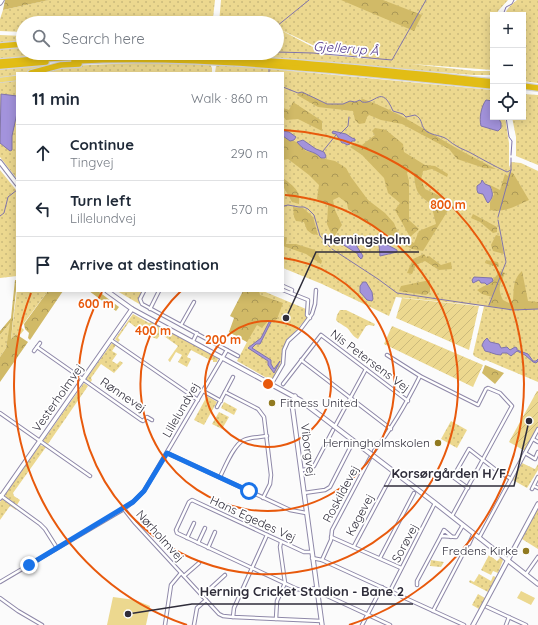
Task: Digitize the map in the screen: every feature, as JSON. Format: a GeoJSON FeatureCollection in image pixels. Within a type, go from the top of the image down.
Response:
{"type":"FeatureCollection","features":[{"type":"Feature","properties":{"kind":"highway"},"geometry":{"type":"LineString","coordinates":[[0,46],[16,45]]}},
{"type":"Feature","properties":{"kind":"highway"},"geometry":{"type":"LineString","coordinates":[[0,62],[24,60]]}},
{"type":"Feature","properties":{"kind":"highway"},"geometry":{"type":"LineString","coordinates":[[0,66],[76,61],[155,60],[246,63],[490,86]]}},
{"type":"Feature","properties":{"kind":"highway"},"geometry":{"type":"LineString","coordinates":[[34,72],[73,64],[155,60]]}},
{"type":"Feature","properties":{"kind":"highway"},"geometry":{"type":"LineString","coordinates":[[258,60],[490,82]]}},
{"type":"Feature","properties":{"kind":"highway"},"geometry":{"type":"LineString","coordinates":[[526,85],[538,87]]}},
{"type":"Feature","properties":{"kind":"highway"},"geometry":{"type":"LineString","coordinates":[[526,90],[538,92]]}},
{"type":"Feature","properties":{"kind":"main road"},"geometry":{"type":"LineString","coordinates":[[0,80],[16,78]]}},
{"type":"Feature","properties":{"kind":"street"},"geometry":{"type":"LineString","coordinates":[[0,162],[16,183]]}},
{"type":"Feature","properties":{"kind":"street"},"geometry":{"type":"LineString","coordinates":[[284,286],[292,290],[291,293]]}},
{"type":"Feature","properties":{"kind":"street"},"geometry":{"type":"LineString","coordinates":[[284,290],[308,300],[308,315],[310,318]]}},
{"type":"Feature","properties":{"kind":"street"},"geometry":{"type":"LineString","coordinates":[[272,383],[282,364],[284,350],[288,341],[300,330],[310,318],[314,310],[316,290]]}},
{"type":"Feature","properties":{"kind":"street"},"geometry":{"type":"LineString","coordinates":[[108,292],[132,309],[295,396],[334,428],[435,502],[538,584]]}},
{"type":"Feature","properties":{"kind":"street"},"geometry":{"type":"LineString","coordinates":[[144,292],[140,301],[142,304],[238,356]]}},
{"type":"Feature","properties":{"kind":"street"},"geometry":{"type":"LineString","coordinates":[[150,309],[158,292]]}},
{"type":"Feature","properties":{"kind":"street"},"geometry":{"type":"LineString","coordinates":[[181,325],[194,302]]}},
{"type":"Feature","properties":{"kind":"street","name":"Vesterholmvej"},"geometry":{"type":"LineString","coordinates":[[0,497],[132,309]]}},
{"type":"Feature","properties":{"kind":"street"},"geometry":{"type":"LineString","coordinates":[[193,341],[197,333]]}},
{"type":"Feature","properties":{"kind":"street","name":"Nis Petersens Vej"},"geometry":{"type":"LineString","coordinates":[[301,360],[321,335],[408,401]]}},
{"type":"Feature","properties":{"kind":"street"},"geometry":{"type":"LineString","coordinates":[[111,340],[198,400]]}},
{"type":"Feature","properties":{"kind":"street"},"geometry":{"type":"LineString","coordinates":[[34,351],[40,343]]}},
{"type":"Feature","properties":{"kind":"street","name":"Rønnevej"},"geometry":{"type":"LineString","coordinates":[[37,347],[143,421],[147,418],[152,420]]}},
{"type":"Feature","properties":{"kind":"street","name":"Lillelundvej"},"geometry":{"type":"LineString","coordinates":[[0,582],[124,508],[133,502],[144,491],[227,350]]}},
{"type":"Feature","properties":{"kind":"street"},"geometry":{"type":"LineString","coordinates":[[387,355],[420,376],[478,405],[486,389],[500,392],[512,406],[452,516]]}},
{"type":"Feature","properties":{"kind":"street"},"geometry":{"type":"LineString","coordinates":[[282,384],[301,360],[391,429]]}},
{"type":"Feature","properties":{"kind":"street"},"geometry":{"type":"LineString","coordinates":[[301,470],[314,466],[366,369]]}},
{"type":"Feature","properties":{"kind":"street"},"geometry":{"type":"LineString","coordinates":[[374,451],[391,429],[408,401],[420,376]]}},
{"type":"Feature","properties":{"kind":"street"},"geometry":{"type":"LineString","coordinates":[[217,407],[233,377]]}},
{"type":"Feature","properties":{"kind":"street"},"geometry":{"type":"LineString","coordinates":[[203,391],[221,401]]}},
{"type":"Feature","properties":{"kind":"street"},"geometry":{"type":"LineString","coordinates":[[225,392],[258,409],[265,422],[271,475],[270,484],[263,498]]}},
{"type":"Feature","properties":{"kind":"street","name":"Viborgvej"},"geometry":{"type":"LineString","coordinates":[[295,396],[292,404],[321,623]]}},
{"type":"Feature","properties":{"kind":"street"},"geometry":{"type":"LineString","coordinates":[[0,413],[90,476]]}},
{"type":"Feature","properties":{"kind":"street"},"geometry":{"type":"LineString","coordinates":[[479,538],[538,429]]}},
{"type":"Feature","properties":{"kind":"street"},"geometry":{"type":"LineString","coordinates":[[220,477],[236,447],[241,442],[248,439],[267,436]]}},
{"type":"Feature","properties":{"kind":"street"},"geometry":{"type":"LineString","coordinates":[[533,439],[538,442]]}},
{"type":"Feature","properties":{"kind":"street"},"geometry":{"type":"LineString","coordinates":[[304,493],[330,488],[352,444]]}},
{"type":"Feature","properties":{"kind":"street"},"geometry":{"type":"LineString","coordinates":[[468,488],[453,477],[469,449],[511,479]]}},
{"type":"Feature","properties":{"kind":"street"},"geometry":{"type":"LineString","coordinates":[[525,453],[535,459],[538,452]]}},
{"type":"Feature","properties":{"kind":"street"},"geometry":{"type":"LineString","coordinates":[[167,453],[290,510],[306,513]]}},
{"type":"Feature","properties":{"kind":"street","name":"Roskildevej"},"geometry":{"type":"LineString","coordinates":[[322,560],[331,537],[332,530],[370,458]]}},
{"type":"Feature","properties":{"kind":"street","name":"Køgevej"},"geometry":{"type":"LineString","coordinates":[[354,546],[394,471]]}},
{"type":"Feature","properties":{"kind":"street"},"geometry":{"type":"LineString","coordinates":[[538,478],[533,487],[538,488]]}},
{"type":"Feature","properties":{"kind":"street"},"geometry":{"type":"LineString","coordinates":[[380,558],[414,493]]}},
{"type":"Feature","properties":{"kind":"street"},"geometry":{"type":"LineString","coordinates":[[0,497],[40,524],[57,548]]}},
{"type":"Feature","properties":{"kind":"street","name":"Hans Egedes Vej"},"geometry":{"type":"LineString","coordinates":[[187,538],[177,533],[176,530],[189,502],[192,500],[304,552],[312,552]]}},
{"type":"Feature","properties":{"kind":"street","name":"Sorøvej"},"geometry":{"type":"LineString","coordinates":[[390,591],[435,502]]}},
{"type":"Feature","properties":{"kind":"street"},"geometry":{"type":"LineString","coordinates":[[473,625],[538,504]]}},
{"type":"Feature","properties":{"kind":"street","name":"Nørholmvej"},"geometry":{"type":"LineString","coordinates":[[124,508],[219,614],[233,617],[321,623]]}},
{"type":"Feature","properties":{"kind":"street"},"geometry":{"type":"LineString","coordinates":[[194,523],[187,538],[297,589],[302,590],[316,588]]}},
{"type":"Feature","properties":{"kind":"street"},"geometry":{"type":"LineString","coordinates":[[440,536],[451,538],[456,537],[463,525]]}},
{"type":"Feature","properties":{"kind":"street"},"geometry":{"type":"LineString","coordinates":[[198,543],[204,528]]}},
{"type":"Feature","properties":{"kind":"street"},"geometry":{"type":"LineString","coordinates":[[417,585],[417,581],[444,530],[451,536],[451,538]]}},
{"type":"Feature","properties":{"kind":"street"},"geometry":{"type":"LineString","coordinates":[[208,548],[215,532]]}},
{"type":"Feature","properties":{"kind":"street"},"geometry":{"type":"LineString","coordinates":[[433,611],[474,534]]}},
{"type":"Feature","properties":{"kind":"street"},"geometry":{"type":"LineString","coordinates":[[233,617],[234,608],[267,535]]}},
{"type":"Feature","properties":{"kind":"street"},"geometry":{"type":"LineString","coordinates":[[331,537],[401,568]]}},
{"type":"Feature","properties":{"kind":"street"},"geometry":{"type":"LineString","coordinates":[[276,619],[277,601],[285,583],[280,547],[281,542]]}},
{"type":"Feature","properties":{"kind":"street"},"geometry":{"type":"LineString","coordinates":[[526,574],[538,556]]}},
{"type":"Feature","properties":{"kind":"street"},"geometry":{"type":"LineString","coordinates":[[312,558],[322,560],[464,625]]}},
{"type":"Feature","properties":{"kind":"street","name":"Nørholmvej"},"geometry":{"type":"LineString","coordinates":[[184,576],[199,563]]}},
{"type":"Feature","properties":{"kind":"street"},"geometry":{"type":"LineString","coordinates":[[165,625],[171,585],[181,573]]}},
{"type":"Feature","properties":{"kind":"street"},"geometry":{"type":"LineString","coordinates":[[202,596],[225,575]]}},
{"type":"Feature","properties":{"kind":"street"},"geometry":{"type":"LineString","coordinates":[[362,625],[382,587]]}},
{"type":"Feature","properties":{"kind":"street"},"geometry":{"type":"LineString","coordinates":[[322,593],[390,625]]}},
{"type":"Feature","properties":{"kind":"street"},"geometry":{"type":"LineString","coordinates":[[0,598],[18,611],[42,625]]}},
{"type":"Feature","properties":{"kind":"street"},"geometry":{"type":"LineString","coordinates":[[194,625],[197,608],[206,600]]}},
{"type":"Feature","properties":{"kind":"street"},"geometry":{"type":"LineString","coordinates":[[487,608],[526,625]]}},
{"type":"Feature","properties":{"kind":"street"},"geometry":{"type":"LineString","coordinates":[[506,625],[509,617]]}},
{"type":"Feature","properties":{"kind":"shaded area"},"geometry":{"type":"Polygon","coordinates":[[[48,0],[215,0],[213,16],[16,16],[16,32],[0,31],[0,19],[3,10],[48,0]]]}},
{"type":"Feature","properties":{"kind":"shaded area"},"geometry":{"type":"Polygon","coordinates":[[[221,0],[508,0],[498,12],[490,12],[490,70],[411,64],[475,71],[490,71],[490,75],[473,75],[284,59],[284,32],[328,55],[381,60],[327,52],[284,31],[284,16],[220,16],[221,0]]]}},
{"type":"Feature","properties":{"kind":"shaded area"},"geometry":{"type":"Polygon","coordinates":[[[517,0],[538,0],[538,83],[526,81],[526,12],[506,12],[511,5],[517,0]]]}},
{"type":"Feature","properties":{"kind":"shaded area"},"geometry":{"type":"Polygon","coordinates":[[[0,35],[16,36],[16,42],[0,43],[0,35]]]}},
{"type":"Feature","properties":{"kind":"shaded area"},"geometry":{"type":"Polygon","coordinates":[[[16,46],[16,58],[0,59],[0,48],[16,46]]]}},
{"type":"Feature","properties":{"kind":"shaded area"},"geometry":{"type":"Polygon","coordinates":[[[158,62],[210,64],[212,72],[42,72],[68,66],[158,62]]]}},
{"type":"Feature","properties":{"kind":"shaded area"},"geometry":{"type":"Polygon","coordinates":[[[61,64],[28,72],[16,72],[16,75],[0,78],[0,69],[61,64]]]}},
{"type":"Feature","properties":{"kind":"shaded area"},"geometry":{"type":"Polygon","coordinates":[[[221,64],[490,90],[490,120],[505,120],[509,143],[509,168],[511,162],[521,163],[538,171],[538,382],[474,356],[473,354],[484,306],[396,297],[389,316],[322,284],[284,268],[284,72],[215,72],[216,66],[221,64]]]}},
{"type":"Feature","properties":{"kind":"shaded area"},"geometry":{"type":"Polygon","coordinates":[[[16,79],[16,178],[0,157],[0,82],[16,79]]]}},
{"type":"Feature","properties":{"kind":"shaded area"},"geometry":{"type":"Polygon","coordinates":[[[1,94],[16,96],[16,118],[12,136],[12,150],[10,151],[0,143],[1,94]]]}},
{"type":"Feature","properties":{"kind":"shaded area"},"geometry":{"type":"Polygon","coordinates":[[[526,94],[538,95],[538,165],[516,156],[516,137],[513,120],[526,120],[526,94]]]}},
{"type":"Feature","properties":{"kind":"shaded area"},"geometry":{"type":"Polygon","coordinates":[[[486,100],[490,101],[490,120],[500,120],[501,128],[498,131],[481,126],[480,120],[486,100]]]}},
{"type":"Feature","properties":{"kind":"shaded area"},"geometry":{"type":"Polygon","coordinates":[[[284,131],[289,132],[296,137],[294,140],[290,141],[284,137],[284,131]]]}},
{"type":"Feature","properties":{"kind":"shaded area"},"geometry":{"type":"Polygon","coordinates":[[[333,131],[346,134],[355,139],[355,141],[352,141],[347,145],[342,143],[336,134],[332,133],[333,131]]]}},
{"type":"Feature","properties":{"kind":"shaded area"},"geometry":{"type":"Polygon","coordinates":[[[303,140],[316,149],[324,152],[326,156],[325,158],[321,158],[315,153],[300,146],[297,142],[303,140]]]}},
{"type":"Feature","properties":{"kind":"shaded area"},"geometry":{"type":"Polygon","coordinates":[[[0,170],[16,190],[16,276],[0,278],[0,170]]]}},
{"type":"Feature","properties":{"kind":"shaded area"},"geometry":{"type":"Polygon","coordinates":[[[482,180],[485,184],[490,186],[492,191],[492,197],[488,203],[483,194],[478,193],[477,190],[477,186],[482,180]]]}},
{"type":"Feature","properties":{"kind":"shaded area"},"geometry":{"type":"Polygon","coordinates":[[[343,238],[365,241],[378,240],[397,250],[397,252],[380,256],[379,245],[364,242],[356,244],[363,256],[361,259],[358,254],[342,244],[341,242],[343,238]]]}},
{"type":"Feature","properties":{"kind":"shaded area"},"geometry":{"type":"Polygon","coordinates":[[[474,277],[492,278],[493,281],[487,285],[485,283],[481,283],[479,280],[473,283],[472,280],[474,277]]]}},
{"type":"Feature","properties":{"kind":"shaded area"},"geometry":{"type":"Polygon","coordinates":[[[363,282],[366,282],[372,292],[372,301],[367,300],[360,292],[360,286],[363,282]]]}},
{"type":"Feature","properties":{"kind":"shaded area"},"geometry":{"type":"Polygon","coordinates":[[[17,292],[47,292],[21,327],[24,330],[19,336],[16,334],[11,339],[17,292]]]}},
{"type":"Feature","properties":{"kind":"shaded area"},"geometry":{"type":"Polygon","coordinates":[[[119,292],[143,292],[139,302],[141,305],[119,292]]]}},
{"type":"Feature","properties":{"kind":"shaded area"},"geometry":{"type":"Polygon","coordinates":[[[248,292],[265,292],[306,309],[307,318],[286,342],[280,366],[272,381],[237,361],[247,342],[229,332],[248,292]]]}},
{"type":"Feature","properties":{"kind":"shaded area"},"geometry":{"type":"Polygon","coordinates":[[[402,298],[479,306],[469,350],[396,318],[402,298]]]}},
{"type":"Feature","properties":{"kind":"shaded area"},"geometry":{"type":"Polygon","coordinates":[[[340,310],[346,310],[375,324],[374,326],[366,326],[358,339],[336,320],[340,310]]]}},
{"type":"Feature","properties":{"kind":"shaded area"},"geometry":{"type":"Polygon","coordinates":[[[133,314],[218,358],[217,362],[213,362],[213,360],[210,360],[191,350],[187,357],[191,359],[187,367],[178,362],[182,355],[176,352],[170,362],[168,360],[178,346],[161,334],[157,339],[152,337],[153,333],[140,328],[138,329],[129,322],[118,338],[120,340],[118,342],[115,339],[133,314]]]}},
{"type":"Feature","properties":{"kind":"shaded area"},"geometry":{"type":"Polygon","coordinates":[[[11,322],[6,348],[0,357],[0,335],[11,322]]]}},
{"type":"Feature","properties":{"kind":"shaded area"},"geometry":{"type":"Polygon","coordinates":[[[269,322],[271,322],[260,344],[256,344],[252,348],[271,360],[271,364],[274,369],[280,361],[274,373],[268,365],[268,361],[248,348],[261,338],[269,322]]]}},
{"type":"Feature","properties":{"kind":"shaded area"},"geometry":{"type":"Polygon","coordinates":[[[392,326],[483,365],[473,387],[384,344],[392,326]]]}},
{"type":"Feature","properties":{"kind":"shaded area"},"geometry":{"type":"Polygon","coordinates":[[[487,338],[490,342],[499,344],[501,348],[507,347],[510,350],[515,347],[517,350],[528,354],[533,361],[538,359],[538,361],[536,363],[533,362],[525,355],[517,351],[511,356],[507,353],[502,353],[499,355],[485,351],[482,345],[487,338]]]}},
{"type":"Feature","properties":{"kind":"shaded area"},"geometry":{"type":"Polygon","coordinates":[[[112,343],[116,345],[112,351],[117,354],[112,361],[117,364],[120,361],[123,363],[114,373],[101,364],[91,378],[92,380],[90,383],[86,379],[112,343]]]}},
{"type":"Feature","properties":{"kind":"shaded area"},"geometry":{"type":"Polygon","coordinates":[[[84,383],[88,386],[48,444],[43,441],[84,383]]]}},
{"type":"Feature","properties":{"kind":"shaded area"},"geometry":{"type":"Polygon","coordinates":[[[537,391],[538,427],[525,451],[509,442],[537,391]]]}},
{"type":"Feature","properties":{"kind":"shaded area"},"geometry":{"type":"Polygon","coordinates":[[[207,396],[217,402],[204,425],[194,420],[207,396]]]}},
{"type":"Feature","properties":{"kind":"shaded area"},"geometry":{"type":"Polygon","coordinates":[[[224,402],[237,409],[234,415],[221,408],[224,402]]]}},
{"type":"Feature","properties":{"kind":"shaded area"},"geometry":{"type":"Polygon","coordinates":[[[219,412],[229,417],[222,429],[212,424],[219,412]]]}},
{"type":"Feature","properties":{"kind":"shaded area"},"geometry":{"type":"Polygon","coordinates":[[[451,421],[467,430],[457,448],[441,439],[451,421]]]}},
{"type":"Feature","properties":{"kind":"shaded area"},"geometry":{"type":"Polygon","coordinates":[[[40,445],[46,447],[13,493],[14,496],[20,500],[17,505],[5,495],[40,445]]]}},
{"type":"Feature","properties":{"kind":"shaded area"},"geometry":{"type":"Polygon","coordinates":[[[522,463],[535,469],[538,464],[538,470],[527,488],[513,480],[522,463]]]}},
{"type":"Feature","properties":{"kind":"shaded area"},"geometry":{"type":"Polygon","coordinates":[[[2,499],[16,510],[10,506],[0,520],[0,502],[2,499]]]}},
{"type":"Feature","properties":{"kind":"shaded area"},"geometry":{"type":"Polygon","coordinates":[[[538,508],[538,549],[522,539],[538,508]]]}},
{"type":"Feature","properties":{"kind":"shaded area"},"geometry":{"type":"Polygon","coordinates":[[[489,555],[497,561],[501,557],[503,560],[498,573],[493,571],[491,575],[481,570],[489,555]]]}},
{"type":"Feature","properties":{"kind":"shaded area"},"geometry":{"type":"Polygon","coordinates":[[[431,560],[444,562],[441,567],[430,566],[431,560]]]}},
{"type":"Feature","properties":{"kind":"shaded area"},"geometry":{"type":"Polygon","coordinates":[[[479,574],[491,581],[493,576],[496,577],[488,592],[469,582],[470,580],[474,582],[479,574]]]}},
{"type":"Feature","properties":{"kind":"shaded area"},"geometry":{"type":"Polygon","coordinates":[[[521,591],[535,598],[531,605],[517,598],[521,591]]]}},
{"type":"Feature","properties":{"kind":"shaded area"},"geometry":{"type":"Polygon","coordinates":[[[478,594],[485,598],[479,609],[472,605],[478,594]]]}},
{"type":"Feature","properties":{"kind":"shaded area"},"geometry":{"type":"Polygon","coordinates":[[[113,597],[135,600],[150,606],[146,625],[107,625],[113,597]]]}},
{"type":"Feature","properties":{"kind":"green space"},"geometry":{"type":"Polygon","coordinates":[[[5,0],[49,0],[3,10],[5,0]]]}},
{"type":"Feature","properties":{"kind":"green space"},"geometry":{"type":"Polygon","coordinates":[[[341,0],[383,0],[422,15],[414,31],[341,0]]]}},
{"type":"Feature","properties":{"kind":"green space"},"geometry":{"type":"Polygon","coordinates":[[[302,92],[327,104],[343,104],[350,101],[355,102],[363,99],[376,104],[400,115],[463,152],[496,169],[484,168],[457,159],[449,149],[402,124],[381,120],[369,115],[365,123],[359,124],[355,120],[353,111],[318,107],[297,95],[298,93],[302,92]]]}},
{"type":"Feature","properties":{"kind":"green space"},"geometry":{"type":"Polygon","coordinates":[[[293,102],[322,121],[322,131],[298,119],[286,120],[284,117],[284,108],[289,110],[293,102]]]}},
{"type":"Feature","properties":{"kind":"green space"},"geometry":{"type":"Polygon","coordinates":[[[375,128],[386,130],[403,144],[404,152],[425,165],[435,166],[448,174],[447,177],[432,169],[423,171],[421,180],[425,189],[459,205],[460,211],[450,207],[423,251],[412,249],[364,221],[348,209],[347,203],[339,197],[333,200],[335,210],[342,225],[333,238],[327,224],[328,205],[317,199],[319,185],[309,175],[288,159],[284,160],[284,136],[288,140],[297,142],[306,151],[315,153],[321,158],[335,161],[346,168],[368,200],[385,213],[394,223],[399,235],[414,243],[419,231],[436,224],[431,204],[418,192],[414,175],[409,170],[407,173],[409,181],[409,220],[419,229],[410,237],[395,210],[400,203],[388,193],[384,178],[362,155],[350,147],[355,143],[362,145],[375,135],[372,131],[375,128]]]}},
{"type":"Feature","properties":{"kind":"green space"},"geometry":{"type":"Polygon","coordinates":[[[509,172],[513,173],[529,200],[505,210],[490,210],[490,203],[494,194],[490,185],[500,190],[505,174],[508,176],[509,172]]]}},
{"type":"Feature","properties":{"kind":"green space"},"geometry":{"type":"Polygon","coordinates":[[[284,179],[296,189],[299,195],[299,204],[292,202],[284,188],[284,179]]]}},
{"type":"Feature","properties":{"kind":"green space"},"geometry":{"type":"Polygon","coordinates":[[[293,207],[303,208],[313,217],[318,235],[312,234],[307,230],[304,222],[296,221],[293,207]]]}},
{"type":"Feature","properties":{"kind":"green space"},"geometry":{"type":"Polygon","coordinates":[[[473,214],[497,227],[497,232],[493,233],[480,222],[471,218],[473,214]]]}},
{"type":"Feature","properties":{"kind":"green space"},"geometry":{"type":"Polygon","coordinates":[[[496,235],[500,236],[504,254],[493,251],[491,245],[496,235]]]}},
{"type":"Feature","properties":{"kind":"green space"},"geometry":{"type":"Polygon","coordinates":[[[284,237],[287,238],[286,244],[296,244],[315,250],[322,261],[321,264],[306,254],[284,246],[284,237]]]}},
{"type":"Feature","properties":{"kind":"green space"},"geometry":{"type":"Polygon","coordinates":[[[424,254],[426,257],[429,256],[441,265],[451,262],[452,269],[439,270],[425,261],[416,265],[412,274],[407,273],[413,259],[424,254]]]}},
{"type":"Feature","properties":{"kind":"green space"},"geometry":{"type":"Polygon","coordinates":[[[486,260],[498,262],[499,266],[496,267],[485,263],[486,260]]]}},
{"type":"Feature","properties":{"kind":"green space"},"geometry":{"type":"Polygon","coordinates":[[[500,271],[505,273],[500,286],[500,292],[503,300],[509,303],[513,300],[515,281],[522,271],[528,301],[538,302],[538,309],[513,310],[488,306],[492,297],[482,294],[477,290],[489,285],[500,271]]]}},
{"type":"Feature","properties":{"kind":"green space"},"geometry":{"type":"Polygon","coordinates":[[[16,280],[11,339],[16,334],[28,342],[0,382],[0,357],[6,348],[10,323],[0,335],[0,331],[11,318],[16,280]]]}},
{"type":"Feature","properties":{"kind":"green space"},"geometry":{"type":"Polygon","coordinates":[[[430,280],[430,292],[426,295],[399,291],[401,286],[430,280]]]}},
{"type":"Feature","properties":{"kind":"green space"},"geometry":{"type":"Polygon","coordinates":[[[47,292],[62,292],[30,340],[28,338],[29,333],[25,329],[24,324],[47,292]]]}},
{"type":"Feature","properties":{"kind":"green space"},"geometry":{"type":"Polygon","coordinates":[[[90,292],[99,292],[119,307],[116,311],[90,292]]]}},
{"type":"Feature","properties":{"kind":"green space"},"geometry":{"type":"Polygon","coordinates":[[[242,292],[259,292],[260,295],[283,303],[277,319],[274,321],[268,321],[262,328],[257,325],[247,342],[229,332],[234,318],[230,316],[242,292]]]}},
{"type":"Feature","properties":{"kind":"green space"},"geometry":{"type":"Polygon","coordinates":[[[485,365],[504,373],[495,384],[482,373],[485,365]]]}},
{"type":"Feature","properties":{"kind":"waterway"},"geometry":{"type":"LineString","coordinates":[[284,20],[309,0]]}},
{"type":"Feature","properties":{"kind":"waterway","name":"Gjellerup Å"},"geometry":{"type":"LineString","coordinates":[[284,52],[313,53],[392,60],[426,0]]}},
{"type":"Feature","properties":{"kind":"waterway"},"geometry":{"type":"LineString","coordinates":[[504,12],[506,7],[512,4],[514,0]]}},
{"type":"Feature","properties":{"kind":"waterway"},"geometry":{"type":"LineString","coordinates":[[284,87],[298,93],[302,92],[327,104],[343,104],[350,101],[355,102],[360,100],[362,102],[367,102],[378,97],[385,98],[393,111],[403,114],[406,117],[415,115],[418,117],[423,128],[427,132],[445,138],[458,147],[507,172],[511,170]]}},
{"type":"Feature","properties":{"kind":"waterway"},"geometry":{"type":"LineString","coordinates":[[340,134],[348,126],[349,117]]}},
{"type":"Feature","properties":{"kind":"waterway"},"geometry":{"type":"LineString","coordinates":[[506,120],[509,137],[512,141],[511,155]]}},
{"type":"Feature","properties":{"kind":"waterway"},"geometry":{"type":"LineString","coordinates":[[323,151],[336,135]]}},
{"type":"Feature","properties":{"kind":"waterway"},"geometry":{"type":"LineString","coordinates":[[498,217],[511,170],[511,158]]}},
{"type":"Feature","properties":{"kind":"waterway"},"geometry":{"type":"LineString","coordinates":[[0,216],[4,213],[8,197],[16,191]]}},
{"type":"Feature","properties":{"kind":"waterway"},"geometry":{"type":"LineString","coordinates":[[284,206],[288,205],[308,209],[314,215],[320,236],[330,247]]}},
{"type":"Feature","properties":{"kind":"waterway"},"geometry":{"type":"LineString","coordinates":[[489,305],[506,262],[498,220]]}},
{"type":"Feature","properties":{"kind":"waterway"},"geometry":{"type":"LineString","coordinates":[[332,249],[397,293],[513,310],[538,309]]}},
{"type":"Feature","properties":{"kind":"place","name":"Herningsholm"},"geometry":{"type":"Point","coordinates":[286,318]}},
{"type":"Feature","properties":{"kind":"place","name":"Fitness United"},"geometry":{"type":"Point","coordinates":[272,403]}},
{"type":"Feature","properties":{"kind":"place","name":"Korsørgården H/F"},"geometry":{"type":"Point","coordinates":[529,421]}},
{"type":"Feature","properties":{"kind":"place","name":"Herningholmskolen"},"geometry":{"type":"Point","coordinates":[438,443]}},
{"type":"Feature","properties":{"kind":"place","name":"Fredens Kirke"},"geometry":{"type":"Point","coordinates":[526,551]}},
{"type":"Feature","properties":{"kind":"place","name":"Herning Cricket Stadion - Bane 2"},"geometry":{"type":"Point","coordinates":[128,614]}},
{"type":"Feature","properties":{"kind":"route"},"geometry":{"type":"LineString","coordinates":[[29,565],[133,502],[144,491],[167,453],[249,491]]}}]}
